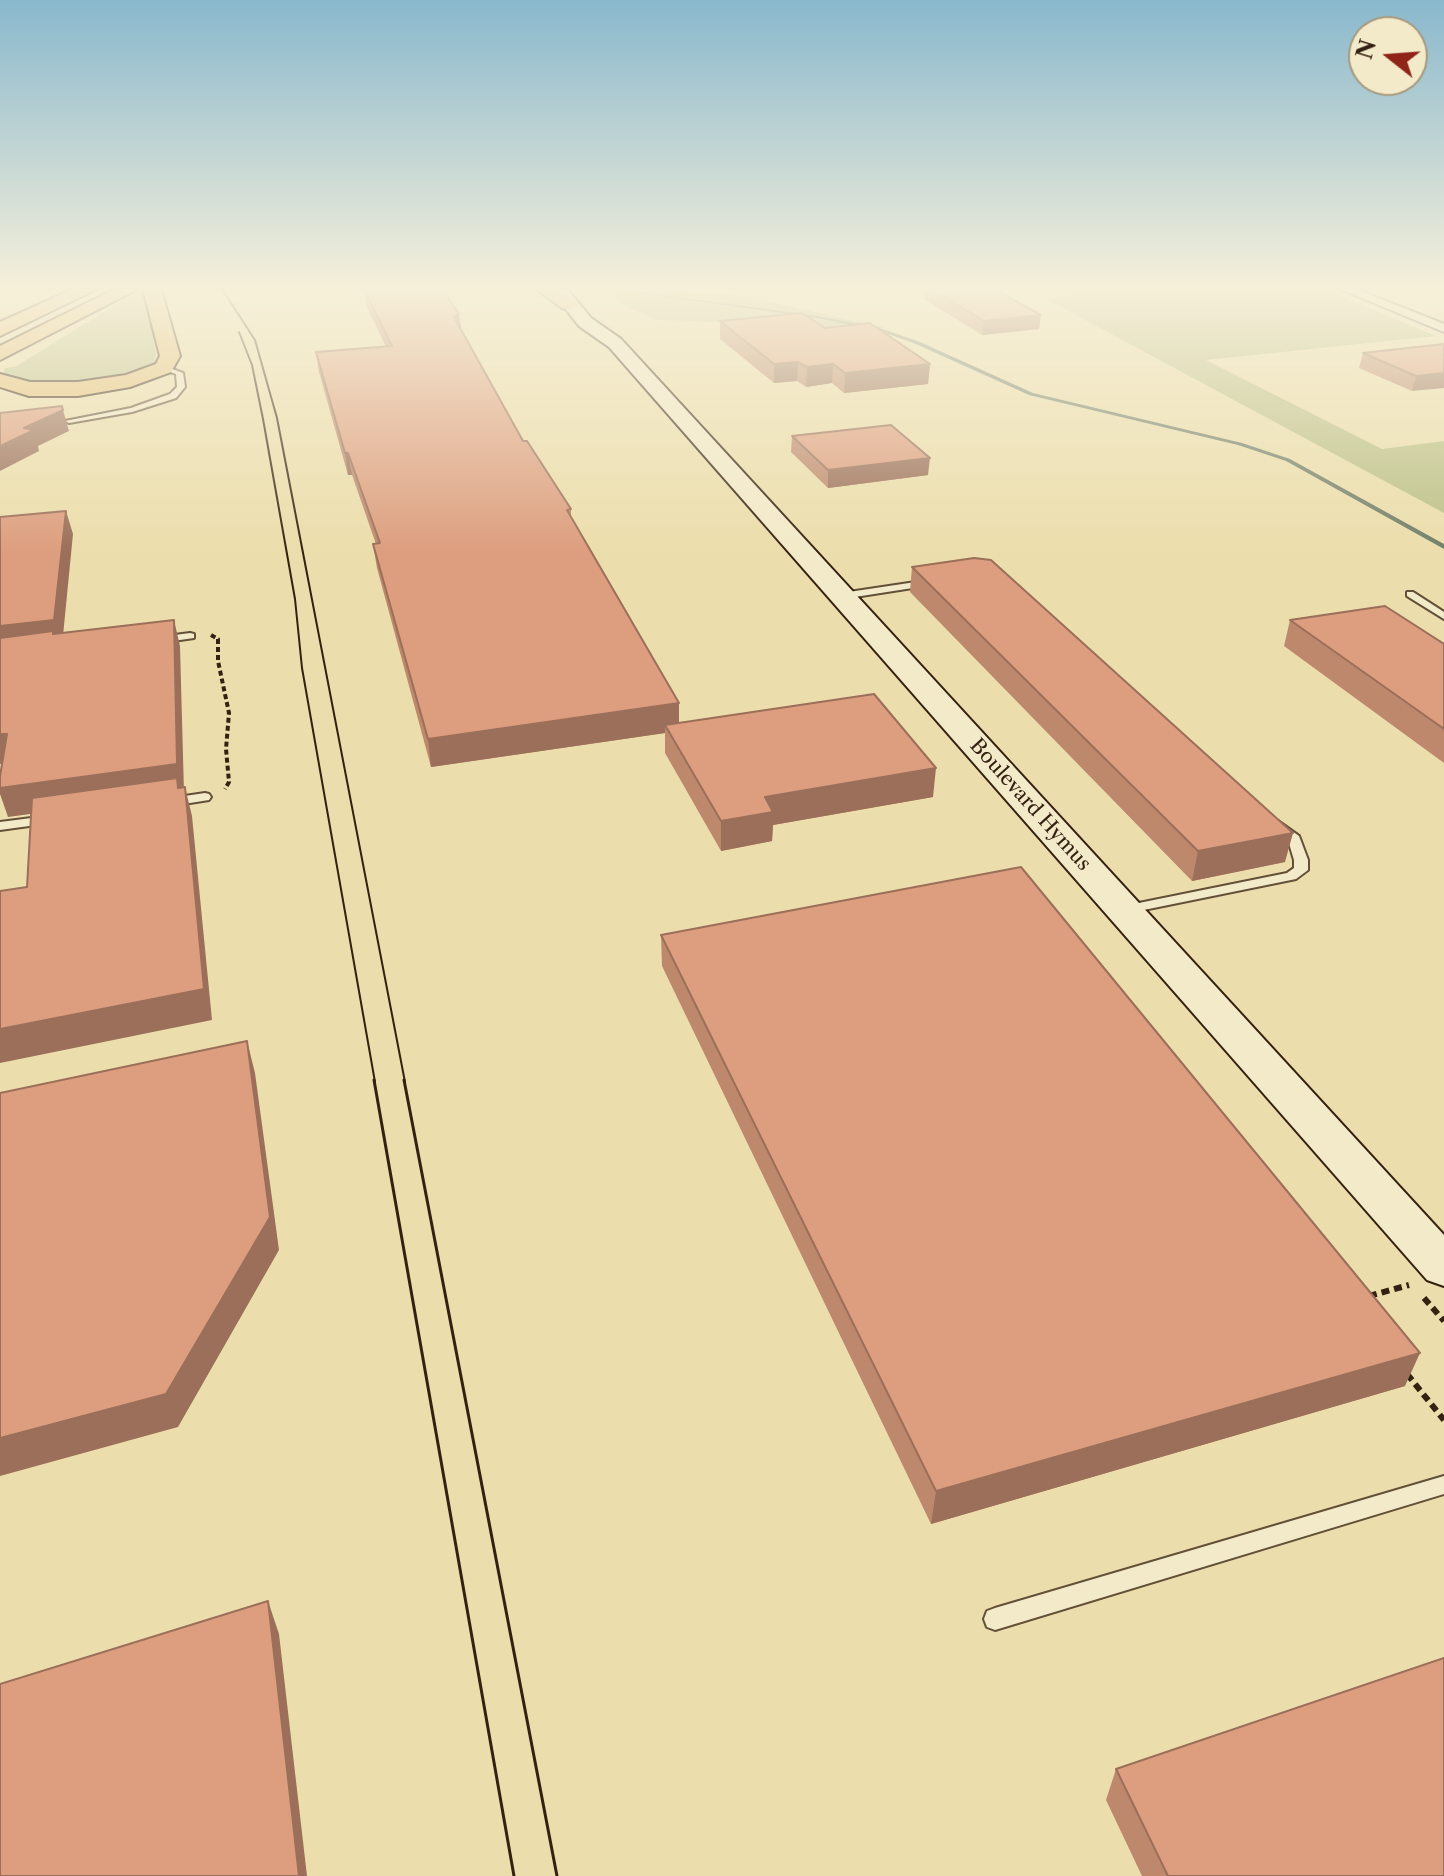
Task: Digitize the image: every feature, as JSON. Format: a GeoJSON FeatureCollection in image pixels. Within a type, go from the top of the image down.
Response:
{"type":"FeatureCollection","features":[{"type":"Feature","properties":{"kind":"main road"},"geometry":{"type":"LineString","coordinates":[[0,380],[36,390],[86,389],[143,377]]}},
{"type":"Feature","properties":{"kind":"street","name":"Boulevard Hymus"},"geometry":{"type":"LineString","coordinates":[[645,377],[1444,1267]]}},
{"type":"Feature","properties":{"kind":"lane"},"geometry":{"type":"LineString","coordinates":[[69,421],[132,410],[173,396],[181,387],[180,377]]}},
{"type":"Feature","properties":{"kind":"lane"},"geometry":{"type":"LineString","coordinates":[[842,596],[943,581]]}},
{"type":"Feature","properties":{"kind":"lane"},"geometry":{"type":"LineString","coordinates":[[1410,594],[1444,616]]}},
{"type":"Feature","properties":{"kind":"lane"},"geometry":{"type":"LineString","coordinates":[[146,641],[190,636]]}},
{"type":"Feature","properties":{"kind":"lane"},"geometry":{"type":"LineString","coordinates":[[160,803],[205,797]]}},
{"type":"Feature","properties":{"kind":"lane"},"geometry":{"type":"LineString","coordinates":[[0,826],[69,816]]}},
{"type":"Feature","properties":{"kind":"lane"},"geometry":{"type":"LineString","coordinates":[[1124,910],[1291,876],[1301,870],[1294,839],[1271,819]]}},
{"type":"Feature","properties":{"kind":"lane"},"geometry":{"type":"LineString","coordinates":[[995,1619],[1444,1485]]}},
{"type":"Feature","properties":{"kind":"path"},"geometry":{"type":"LineString","coordinates":[[190,636],[208,634],[218,639],[218,661],[229,713],[226,749],[229,782],[225,789],[205,797]]}},
{"type":"Feature","properties":{"kind":"path"},"geometry":{"type":"LineString","coordinates":[[1361,1298],[1412,1284],[1444,1321]]}},
{"type":"Feature","properties":{"kind":"path"},"geometry":{"type":"LineString","coordinates":[[1405,1371],[1444,1420]]}},
{"type":"Feature","properties":{"kind":"green space"},"geometry":{"type":"Polygon","coordinates":[[[5,377],[121,377],[49,387],[5,377]]]}},
{"type":"Feature","properties":{"kind":"green space"},"geometry":{"type":"Polygon","coordinates":[[[1190,377],[1239,377],[1382,449],[1444,441],[1444,513],[1190,377]]]}},
{"type":"Feature","properties":{"kind":"building"},"geometry":{"type":"Polygon","coordinates":[[[323,377],[487,377],[523,441],[527,441],[571,509],[567,510],[679,703],[428,739],[373,544],[380,543],[348,453],[345,453],[323,377]]]}},
{"type":"Feature","properties":{"kind":"building"},"geometry":{"type":"Polygon","coordinates":[[[62,406],[63,410],[24,428],[34,430],[0,446],[0,413],[62,406]]]}},
{"type":"Feature","properties":{"kind":"building"},"geometry":{"type":"Polygon","coordinates":[[[891,425],[930,458],[828,470],[792,436],[891,425]]]}},
{"type":"Feature","properties":{"kind":"building"},"geometry":{"type":"Polygon","coordinates":[[[66,511],[54,620],[0,626],[0,517],[66,511]]]}},
{"type":"Feature","properties":{"kind":"building"},"geometry":{"type":"Polygon","coordinates":[[[974,558],[991,560],[1293,833],[1198,851],[912,567],[974,558]]]}},
{"type":"Feature","properties":{"kind":"building"},"geometry":{"type":"Polygon","coordinates":[[[1385,606],[1444,644],[1444,729],[1290,620],[1385,606]]]}},
{"type":"Feature","properties":{"kind":"building"},"geometry":{"type":"Polygon","coordinates":[[[174,620],[177,764],[0,788],[7,734],[0,734],[0,638],[174,620]]]}},
{"type":"Feature","properties":{"kind":"building"},"geometry":{"type":"Polygon","coordinates":[[[874,694],[936,768],[765,797],[773,812],[721,821],[665,725],[874,694]]]}},
{"type":"Feature","properties":{"kind":"building"},"geometry":{"type":"Polygon","coordinates":[[[177,778],[178,788],[185,787],[204,989],[0,1029],[0,891],[27,887],[32,798],[177,778]]]}},
{"type":"Feature","properties":{"kind":"building"},"geometry":{"type":"Polygon","coordinates":[[[1021,867],[1420,1353],[936,1491],[661,935],[1021,867]]]}},
{"type":"Feature","properties":{"kind":"building"},"geometry":{"type":"Polygon","coordinates":[[[247,1041],[270,1217],[166,1394],[0,1438],[0,1093],[247,1041]]]}},
{"type":"Feature","properties":{"kind":"building"},"geometry":{"type":"Polygon","coordinates":[[[268,1601],[299,1876],[0,1876],[0,1684],[268,1601]]]}},
{"type":"Feature","properties":{"kind":"building"},"geometry":{"type":"Polygon","coordinates":[[[1444,1658],[1444,1876],[1168,1876],[1116,1769],[1444,1658]]]}},
{"type":"Feature","properties":{"kind":"waterway"},"geometry":{"type":"LineString","coordinates":[[992,377],[1031,394],[1240,444],[1288,460],[1444,547]]}},
{"type":"Feature","properties":{"kind":"tram line"},"geometry":{"type":"LineString","coordinates":[[254,377],[295,599],[302,668],[375,1082]]}},
{"type":"Feature","properties":{"kind":"tram line"},"geometry":{"type":"LineString","coordinates":[[265,377],[277,418],[405,1082]]}},
{"type":"Feature","properties":{"kind":"tram line"},"geometry":{"type":"LineString","coordinates":[[374,1080],[514,1876]]}},
{"type":"Feature","properties":{"kind":"tram line"},"geometry":{"type":"LineString","coordinates":[[404,1080],[557,1876]]}}]}
